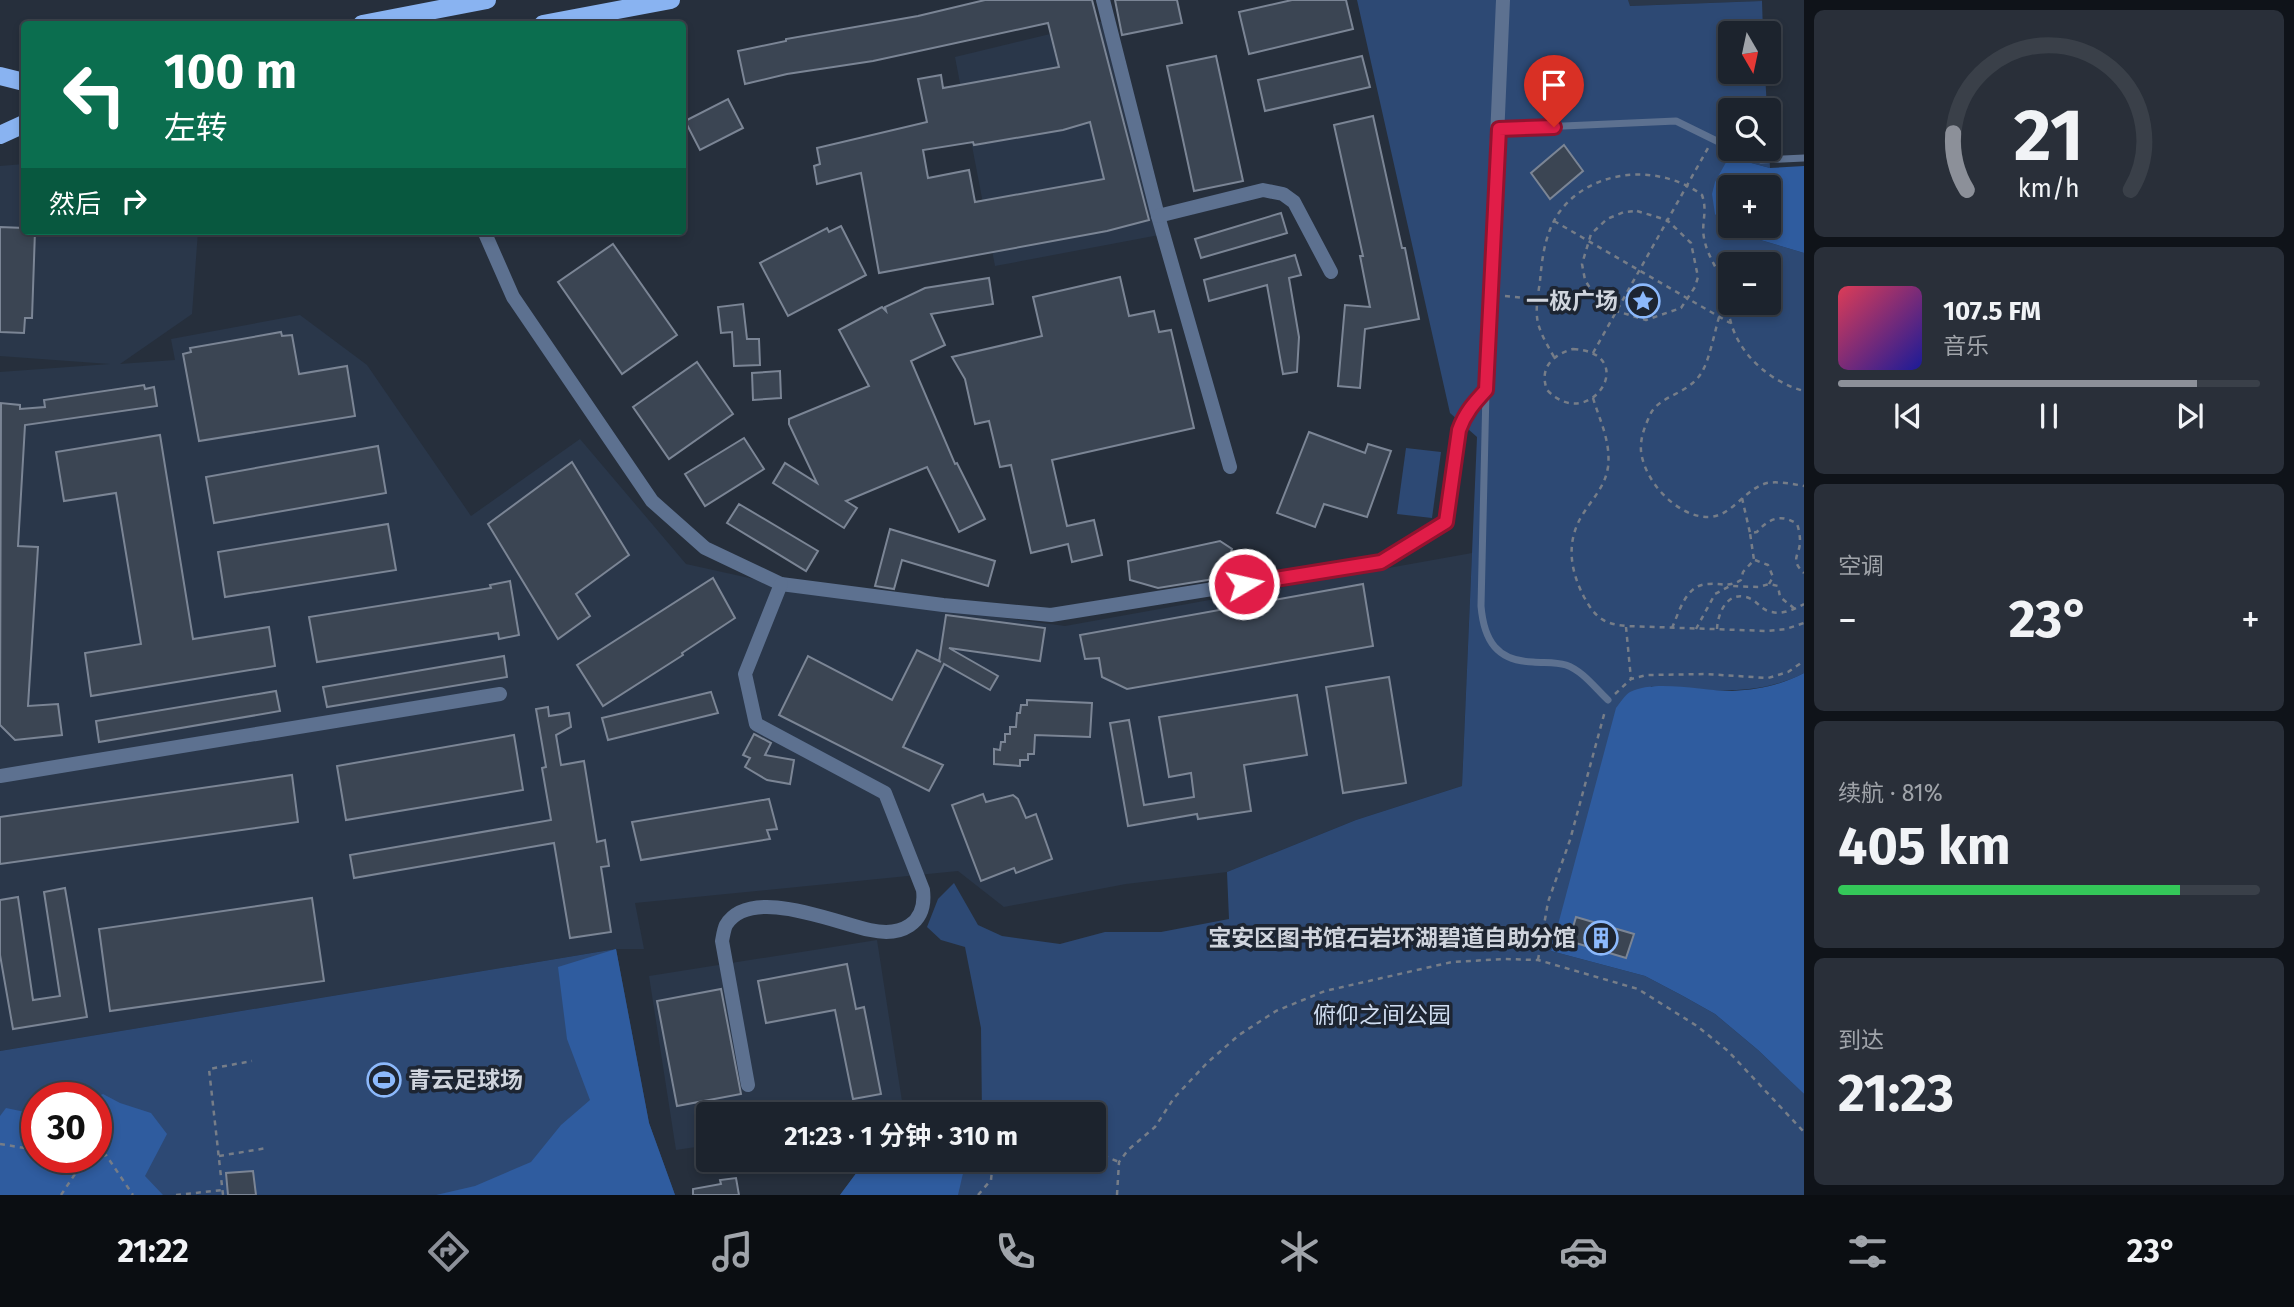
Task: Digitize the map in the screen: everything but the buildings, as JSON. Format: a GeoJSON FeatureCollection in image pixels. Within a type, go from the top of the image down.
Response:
{"type":"FeatureCollection","features":[{"type":"Feature","properties":{"kind":"main road"},"geometry":{"type":"LineString","coordinates":[[378,21],[487,0]]}},
{"type":"Feature","properties":{"kind":"main road"},"geometry":{"type":"LineString","coordinates":[[574,21],[615,17],[671,0]]}},
{"type":"Feature","properties":{"kind":"main road"},"geometry":{"type":"LineString","coordinates":[[0,76],[21,82]]}},
{"type":"Feature","properties":{"kind":"main road"},"geometry":{"type":"LineString","coordinates":[[0,86],[21,83]]}},
{"type":"Feature","properties":{"kind":"main road"},"geometry":{"type":"LineString","coordinates":[[0,126],[21,124]]}},
{"type":"Feature","properties":{"kind":"main road"},"geometry":{"type":"LineString","coordinates":[[0,135],[21,125]]}},
{"type":"Feature","properties":{"kind":"street"},"geometry":{"type":"LineString","coordinates":[[1104,0],[1158,216],[1230,467]]}},
{"type":"Feature","properties":{"kind":"street"},"geometry":{"type":"LineString","coordinates":[[486,235],[513,297],[652,501],[705,548],[781,584],[1051,615],[1381,562],[1446,522],[1459,430],[1464,416],[1486,390],[1503,0]]}},
{"type":"Feature","properties":{"kind":"street"},"geometry":{"type":"LineString","coordinates":[[1158,216],[1263,190],[1283,194],[1294,202],[1331,272]]}},
{"type":"Feature","properties":{"kind":"street"},"geometry":{"type":"LineString","coordinates":[[748,1085],[722,941],[726,925],[732,918],[739,912],[764,907],[798,909],[873,931],[893,930],[908,927],[919,917],[924,904],[923,890],[885,793],[756,724],[745,674],[781,584]]}},
{"type":"Feature","properties":{"kind":"street"},"geometry":{"type":"LineString","coordinates":[[0,776],[500,694]]}},
{"type":"Feature","properties":{"kind":"lane"},"geometry":{"type":"LineString","coordinates":[[1499,129],[1676,121],[1718,141]]}},
{"type":"Feature","properties":{"kind":"lane"},"geometry":{"type":"LineString","coordinates":[[1781,159],[1804,158]]}},
{"type":"Feature","properties":{"kind":"lane"},"geometry":{"type":"LineString","coordinates":[[1486,390],[1481,606],[1485,630],[1491,643],[1505,657],[1516,661],[1569,666],[1608,700]]}},
{"type":"Feature","properties":{"kind":"path"},"geometry":{"type":"LineString","coordinates":[[1593,353],[1713,139]]}},
{"type":"Feature","properties":{"kind":"path"},"geometry":{"type":"LineString","coordinates":[[1554,357],[1538,323],[1538,299],[1546,243],[1559,212],[1589,187],[1605,179],[1625,174],[1644,174],[1665,178],[1702,195],[1706,214],[1703,232],[1705,245],[1724,288],[1738,342],[1767,373],[1788,387],[1804,391]]}},
{"type":"Feature","properties":{"kind":"path"},"geometry":{"type":"LineString","coordinates":[[1637,211],[1667,220],[1691,243],[1698,278],[1681,308],[1646,320],[1616,312],[1596,298],[1585,280],[1582,264],[1588,240],[1608,219],[1624,212],[1637,211]]}},
{"type":"Feature","properties":{"kind":"path"},"geometry":{"type":"LineString","coordinates":[[1555,221],[1732,325]]}},
{"type":"Feature","properties":{"kind":"path"},"geometry":{"type":"LineString","coordinates":[[1491,295],[1538,299]]}},
{"type":"Feature","properties":{"kind":"path"},"geometry":{"type":"LineString","coordinates":[[1719,317],[1704,368],[1682,392],[1656,403],[1641,437],[1641,453],[1660,491],[1677,508],[1709,517],[1726,513],[1742,498],[1767,483],[1804,486]]}},
{"type":"Feature","properties":{"kind":"path"},"geometry":{"type":"LineString","coordinates":[[1573,349],[1593,353],[1606,366],[1607,375],[1600,392],[1593,398],[1573,404],[1562,402],[1547,390],[1544,373],[1554,357],[1573,349]]}},
{"type":"Feature","properties":{"kind":"path"},"geometry":{"type":"LineString","coordinates":[[1593,398],[1605,432],[1608,467],[1599,494],[1580,519],[1571,552],[1577,582],[1599,618],[1611,625],[1768,631],[1804,623]]}},
{"type":"Feature","properties":{"kind":"path"},"geometry":{"type":"LineString","coordinates":[[1742,498],[1755,560]]}},
{"type":"Feature","properties":{"kind":"path"},"geometry":{"type":"LineString","coordinates":[[1750,533],[1757,532],[1762,525],[1773,519],[1782,518],[1797,524],[1800,540],[1795,557],[1804,573]]}},
{"type":"Feature","properties":{"kind":"path"},"geometry":{"type":"LineString","coordinates":[[1755,560],[1768,565],[1773,577],[1769,584]]}},
{"type":"Feature","properties":{"kind":"path"},"geometry":{"type":"LineString","coordinates":[[1696,629],[1715,594],[1741,580],[1743,572],[1755,560]]}},
{"type":"Feature","properties":{"kind":"path"},"geometry":{"type":"LineString","coordinates":[[1672,628],[1680,608],[1695,587],[1707,583],[1778,586],[1780,597],[1795,609]]}},
{"type":"Feature","properties":{"kind":"path"},"geometry":{"type":"LineString","coordinates":[[1717,629],[1722,607],[1733,598],[1753,600],[1760,607],[1774,613],[1795,609],[1804,604]]}},
{"type":"Feature","properties":{"kind":"path"},"geometry":{"type":"LineString","coordinates":[[1626,626],[1631,679]]}},
{"type":"Feature","properties":{"kind":"path"},"geometry":{"type":"LineString","coordinates":[[1538,960],[1548,902],[1570,840],[1608,700],[1631,679],[1662,674],[1768,678],[1788,672],[1804,661]]}},
{"type":"Feature","properties":{"kind":"path"},"geometry":{"type":"LineString","coordinates":[[1117,1195],[1119,1162],[1128,1150],[1155,1127],[1174,1098],[1207,1063],[1239,1035],[1276,1011],[1325,991],[1452,962],[1538,960],[1638,989],[1697,1026],[1728,1051],[1804,1132]]}},
{"type":"Feature","properties":{"kind":"path"},"geometry":{"type":"LineString","coordinates":[[223,1195],[209,1069],[252,1061]]}},
{"type":"Feature","properties":{"kind":"path"},"geometry":{"type":"LineString","coordinates":[[0,1144],[21,1147]]}},
{"type":"Feature","properties":{"kind":"path"},"geometry":{"type":"LineString","coordinates":[[219,1156],[267,1148]]}},
{"type":"Feature","properties":{"kind":"path"},"geometry":{"type":"LineString","coordinates":[[1106,1157],[1119,1162]]}},
{"type":"Feature","properties":{"kind":"path"},"geometry":{"type":"LineString","coordinates":[[112,1164],[133,1195]]}},
{"type":"Feature","properties":{"kind":"path"},"geometry":{"type":"LineString","coordinates":[[978,1195],[991,1180],[992,1172]]}},
{"type":"Feature","properties":{"kind":"path"},"geometry":{"type":"LineString","coordinates":[[61,1195],[76,1173]]}},
{"type":"Feature","properties":{"kind":"path"},"geometry":{"type":"LineString","coordinates":[[176,1195],[223,1190]]}},
{"type":"Feature","properties":{"kind":"shaded area"},"geometry":{"type":"Polygon","coordinates":[[[1628,0],[1762,0],[1762,1],[1629,6],[1628,0]]]}},
{"type":"Feature","properties":{"kind":"shaded area"},"geometry":{"type":"Polygon","coordinates":[[[1104,21],[1159,235],[995,266],[955,57],[1104,21]]]}},
{"type":"Feature","properties":{"kind":"shaded area"},"geometry":{"type":"Polygon","coordinates":[[[1727,161],[1744,161],[1770,168],[1804,166],[1804,253],[1754,238],[1781,238],[1781,175],[1719,175],[1727,161]]]}},
{"type":"Feature","properties":{"kind":"shaded area"},"geometry":{"type":"Polygon","coordinates":[[[21,164],[21,235],[198,235],[192,314],[120,364],[175,360],[171,339],[300,315],[367,365],[471,516],[580,439],[686,564],[813,592],[1065,626],[1472,553],[1462,786],[1356,820],[1227,872],[1126,884],[1004,907],[958,871],[635,903],[644,949],[616,949],[0,1051],[0,372],[110,364],[0,356],[0,166],[21,164]]]}},
{"type":"Feature","properties":{"kind":"shaded area"},"geometry":{"type":"Polygon","coordinates":[[[1718,177],[1718,217],[1715,214],[1712,194],[1718,177]]]}},
{"type":"Feature","properties":{"kind":"shaded area"},"geometry":{"type":"Polygon","coordinates":[[[1804,673],[1804,1094],[1715,1014],[1645,976],[1551,951],[1616,708],[1624,697],[1640,688],[1652,686],[1732,691],[1751,689],[1778,684],[1804,673]]]}},
{"type":"Feature","properties":{"kind":"shaded area"},"geometry":{"type":"Polygon","coordinates":[[[877,940],[902,1102],[696,1102],[696,1147],[676,1150],[649,976],[877,940]]]}},
{"type":"Feature","properties":{"kind":"shaded area"},"geometry":{"type":"Polygon","coordinates":[[[616,949],[649,1123],[675,1195],[436,1195],[475,1186],[531,1162],[561,1125],[590,1100],[567,1039],[558,967],[616,949]]]}},
{"type":"Feature","properties":{"kind":"shaded area"},"geometry":{"type":"Polygon","coordinates":[[[112,1099],[151,1113],[167,1134],[145,1176],[163,1195],[0,1195],[0,1116],[6,1108],[21,1111],[21,1173],[112,1173],[112,1099]]]}},
{"type":"Feature","properties":{"kind":"shaded area"},"geometry":{"type":"Polygon","coordinates":[[[857,1172],[963,1172],[958,1195],[840,1195],[857,1172]]]}},
{"type":"Feature","properties":{"kind":"green space","name":"俯仰之间公园"},"geometry":{"type":"Polygon","coordinates":[[[1357,0],[1628,0],[1630,6],[1762,1],[1763,21],[1718,21],[1718,84],[1766,84],[1766,98],[1718,98],[1718,161],[1729,161],[1729,175],[1718,175],[1718,238],[1754,238],[1804,253],[1804,673],[1786,681],[1748,689],[1710,690],[1651,686],[1563,910],[1551,951],[1645,976],[1683,996],[1715,1014],[1802,1092],[1804,1195],[840,1195],[857,1172],[1106,1172],[1106,1102],[982,1102],[981,1028],[965,947],[941,940],[927,927],[938,899],[954,883],[978,925],[1002,936],[1060,944],[1105,932],[1161,932],[1229,919],[1227,872],[1356,820],[1462,786],[1477,437],[1450,413],[1357,0]]]}},
{"type":"Feature","properties":{"kind":"green space","name":"俯仰之间公园"},"geometry":{"type":"Polygon","coordinates":[[[1744,161],[1770,161],[1770,168],[1744,161]]]}},
{"type":"Feature","properties":{"kind":"green space"},"geometry":{"type":"Polygon","coordinates":[[[1406,448],[1441,452],[1432,518],[1397,514],[1406,448]]]}},
{"type":"Feature","properties":{"kind":"green space"},"geometry":{"type":"Polygon","coordinates":[[[616,949],[649,1123],[675,1195],[0,1195],[0,1051],[616,949]]]}},
{"type":"Feature","properties":{"kind":"place","name":"一极广场"},"geometry":{"type":"Point","coordinates":[1643,301]}},
{"type":"Feature","properties":{"kind":"place","name":"宝安区图书馆石岩环湖碧道自助分馆"},"geometry":{"type":"Point","coordinates":[1601,938]}},
{"type":"Feature","properties":{"kind":"place","name":"青云足球场"},"geometry":{"type":"Point","coordinates":[384,1080]}},
{"type":"Feature","properties":{"kind":"route"},"geometry":{"type":"LineString","coordinates":[[1244,584],[1381,562],[1446,522],[1459,430],[1464,416],[1486,390],[1499,129],[1554,127]]}}]}
